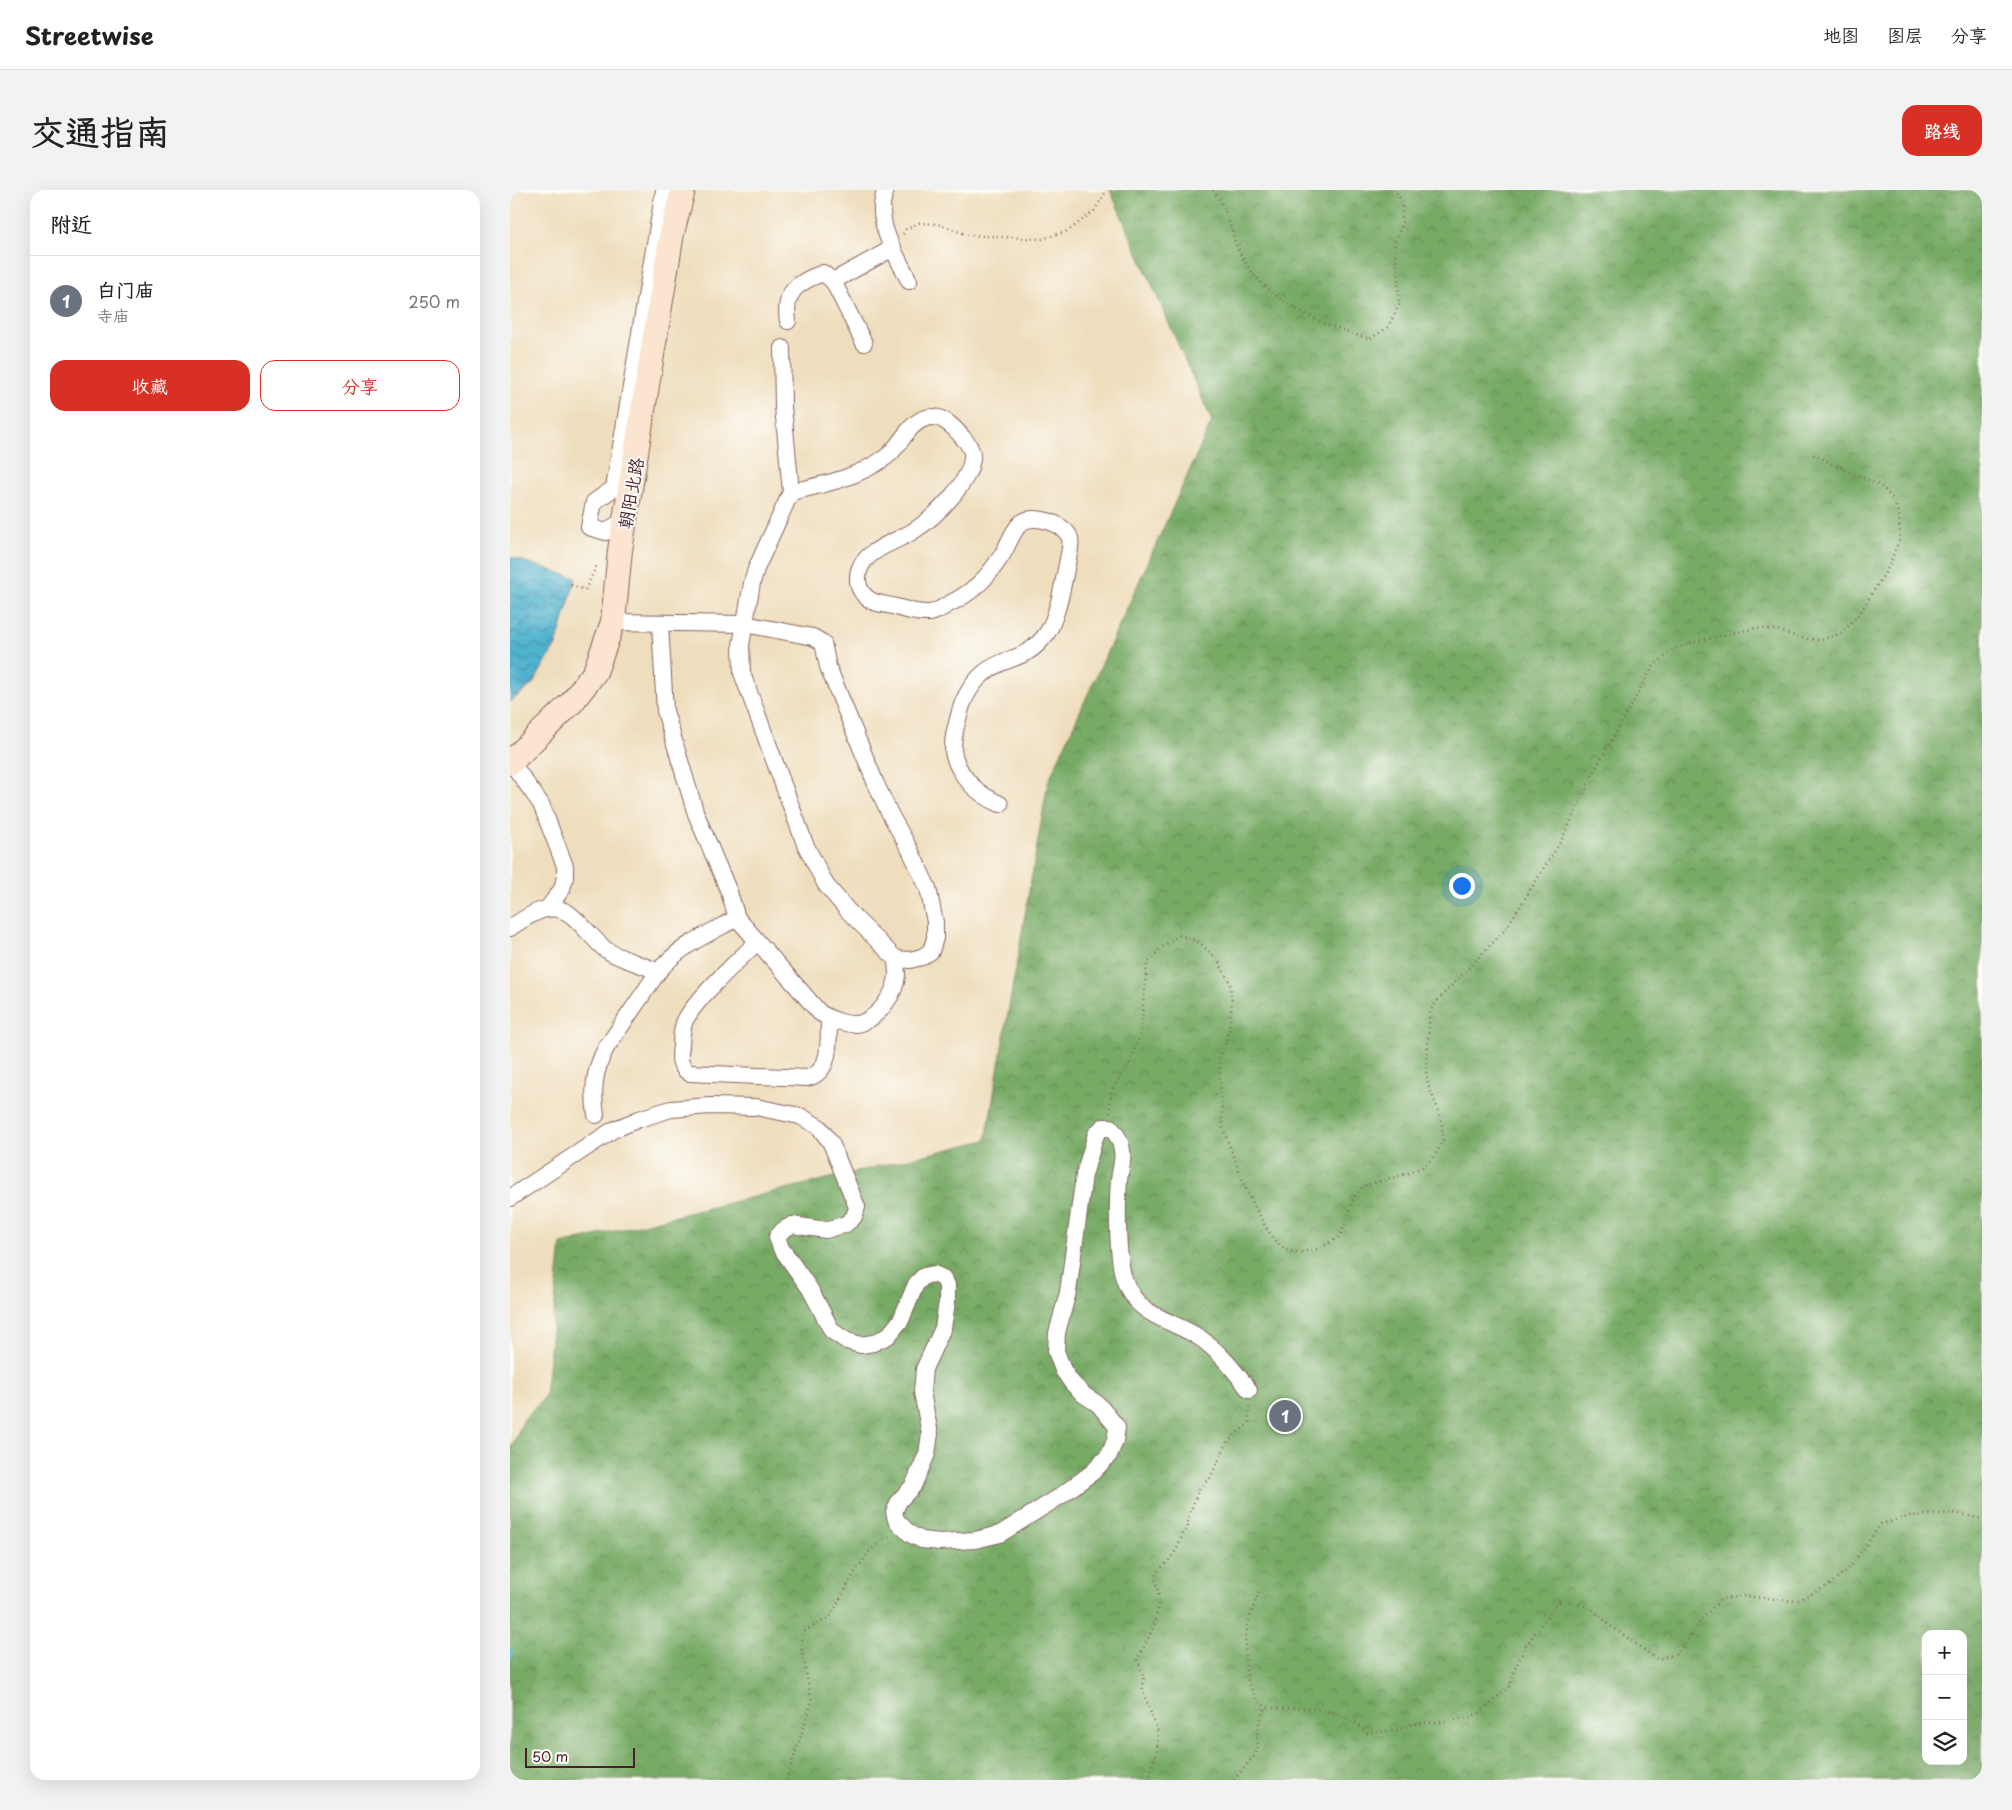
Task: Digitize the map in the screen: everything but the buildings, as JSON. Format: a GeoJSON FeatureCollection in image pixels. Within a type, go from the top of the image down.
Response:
{"type":"FeatureCollection","features":[{"type":"Feature","properties":{"kind":"main road","name":"朝阳北路"},"geometry":{"type":"LineString","coordinates":[[511,763],[572,702],[595,672],[613,622],[620,550],[672,233],[683,190]]}},
{"type":"Feature","properties":{"kind":"street"},"geometry":{"type":"LineString","coordinates":[[626,518],[606,532],[589,527],[594,502],[614,488],[664,190]]}},
{"type":"Feature","properties":{"kind":"street"},"geometry":{"type":"LineString","coordinates":[[886,190],[882,210],[883,223],[909,281]]}},
{"type":"Feature","properties":{"kind":"street"},"geometry":{"type":"LineString","coordinates":[[833,281],[893,248]]}},
{"type":"Feature","properties":{"kind":"street"},"geometry":{"type":"LineString","coordinates":[[788,321],[786,309],[789,296],[796,286],[806,279],[823,273],[833,281],[864,342]]}},
{"type":"Feature","properties":{"kind":"street"},"geometry":{"type":"LineString","coordinates":[[613,622],[745,624],[813,637],[823,643],[828,667],[876,784],[928,888],[935,922],[935,938],[931,951],[922,957],[910,960],[896,959],[835,898],[826,885],[805,844],[742,673],[741,645],[745,624],[750,592],[756,569],[791,492],[783,406],[782,348]]}},
{"type":"Feature","properties":{"kind":"street"},"geometry":{"type":"LineString","coordinates":[[791,492],[850,478],[864,472],[888,456],[912,427],[924,418],[934,416],[946,421],[971,449],[972,457],[967,474],[950,498],[916,530],[869,555],[858,569],[858,587],[864,595],[874,602],[930,613],[970,593],[980,584],[996,564],[1021,524],[1030,518],[1055,524],[1065,531],[1070,538],[1070,549],[1054,618],[1048,632],[1031,652],[998,664],[984,673],[965,697],[960,711],[953,744],[954,756],[959,767],[977,791],[985,798],[1000,804]]}},
{"type":"Feature","properties":{"kind":"street"},"geometry":{"type":"LineString","coordinates":[[660,623],[665,711],[696,814],[729,892],[736,918],[820,1013],[829,1018],[852,1024],[860,1024],[877,1013],[892,992],[897,976],[896,959]]}},
{"type":"Feature","properties":{"kind":"street"},"geometry":{"type":"LineString","coordinates":[[511,763],[541,804],[565,866],[562,889],[548,908]]}},
{"type":"Feature","properties":{"kind":"street"},"geometry":{"type":"LineString","coordinates":[[510,928],[537,911],[548,908],[561,910],[571,915],[596,942],[616,956],[632,960],[658,972]]}},
{"type":"Feature","properties":{"kind":"street"},"geometry":{"type":"LineString","coordinates":[[596,1115],[593,1089],[599,1061],[658,972],[687,945],[736,918]]}},
{"type":"Feature","properties":{"kind":"street"},"geometry":{"type":"LineString","coordinates":[[757,942],[710,990],[684,1023],[680,1053],[680,1062],[683,1069],[690,1073],[807,1078],[814,1076],[820,1072],[827,1058],[829,1018]]}},
{"type":"Feature","properties":{"kind":"street"},"geometry":{"type":"LineString","coordinates":[[510,1198],[614,1130],[639,1119],[670,1109],[710,1106],[756,1106],[800,1116],[819,1127],[831,1143],[850,1186],[857,1207],[854,1216],[846,1224],[826,1230],[792,1225],[783,1230],[777,1237],[781,1248],[810,1288],[832,1331],[846,1341],[861,1345],[873,1343],[888,1336],[901,1320],[916,1284],[924,1276],[934,1274],[943,1278],[947,1285],[947,1302],[943,1328],[924,1369],[922,1392],[930,1434],[927,1454],[914,1486],[894,1512],[896,1520],[910,1534],[922,1540],[940,1542],[975,1540],[1000,1534],[1060,1497],[1093,1472],[1109,1455],[1115,1440],[1117,1427],[1098,1404],[1084,1395],[1072,1383],[1063,1370],[1056,1351],[1057,1333],[1068,1292],[1084,1175],[1096,1134],[1103,1127],[1110,1127],[1117,1134],[1122,1151],[1119,1182],[1120,1250],[1124,1278],[1132,1298],[1147,1312],[1198,1337],[1221,1355],[1249,1390]]}},
{"type":"Feature","properties":{"kind":"path"},"geometry":{"type":"LineString","coordinates":[[893,248],[906,229],[919,223],[938,224],[968,235],[1042,239],[1068,231],[1088,216],[1094,211],[1107,190]]}},
{"type":"Feature","properties":{"kind":"path"},"geometry":{"type":"LineString","coordinates":[[1213,190],[1226,211],[1239,251],[1256,275],[1282,301],[1340,331],[1370,339],[1388,327],[1398,305],[1398,275],[1394,243],[1402,224],[1402,202],[1395,190]]}},
{"type":"Feature","properties":{"kind":"path"},"geometry":{"type":"LineString","coordinates":[[1110,1127],[1112,1091],[1128,1066],[1140,1037],[1147,964],[1161,948],[1180,935],[1199,942],[1217,959],[1230,983],[1232,1003],[1230,1030],[1219,1061],[1223,1129],[1249,1196],[1265,1226],[1277,1243],[1288,1251],[1302,1252],[1321,1248],[1339,1237],[1354,1197],[1363,1186],[1409,1173],[1426,1165],[1436,1154],[1443,1140],[1439,1111],[1428,1085],[1426,1071],[1430,1010],[1505,930],[1561,841],[1598,764],[1652,668],[1673,649],[1733,632],[1756,628],[1777,630],[1800,638],[1821,640],[1841,634],[1860,614],[1889,566],[1900,538],[1899,515],[1893,500],[1881,486],[1810,453]]}},
{"type":"Feature","properties":{"kind":"path"},"geometry":{"type":"LineString","coordinates":[[570,585],[586,590],[604,552],[620,550]]}},
{"type":"Feature","properties":{"kind":"path"},"geometry":{"type":"LineString","coordinates":[[1150,1780],[1153,1761],[1157,1754],[1158,1732],[1144,1697],[1142,1686],[1144,1677],[1137,1659],[1150,1637],[1157,1616],[1158,1590],[1155,1584],[1157,1572],[1180,1543],[1183,1532],[1188,1529],[1188,1517],[1200,1487],[1210,1478],[1228,1441],[1249,1423],[1249,1390]]}},
{"type":"Feature","properties":{"kind":"path"},"geometry":{"type":"LineString","coordinates":[[1259,1592],[1247,1628],[1246,1675],[1254,1696],[1266,1706],[1320,1708],[1357,1723],[1367,1733],[1397,1730],[1412,1724],[1448,1722],[1470,1718],[1479,1713],[1510,1686],[1514,1671],[1526,1645],[1558,1602],[1569,1602],[1591,1608],[1608,1624],[1657,1659],[1663,1658],[1677,1654],[1702,1619],[1721,1599],[1745,1596],[1796,1601],[1828,1586],[1850,1567],[1881,1524],[1910,1516],[1956,1513],[1982,1519]]}},
{"type":"Feature","properties":{"kind":"path"},"geometry":{"type":"LineString","coordinates":[[786,1780],[812,1702],[801,1647],[804,1632],[830,1617],[868,1553],[883,1539],[906,1530]]}},
{"type":"Feature","properties":{"kind":"path"},"geometry":{"type":"LineString","coordinates":[[1234,1780],[1255,1755],[1259,1745],[1256,1740],[1260,1720],[1266,1706]]}},
{"type":"Feature","properties":{"kind":"green space"},"geometry":{"type":"Polygon","coordinates":[[[1110,190],[1982,190],[1982,1780],[510,1780],[510,1451],[524,1419],[545,1397],[561,1244],[986,1140],[1048,782],[1212,421],[1110,190]]]}},
{"type":"Feature","properties":{"kind":"water"},"geometry":{"type":"Polygon","coordinates":[[[510,557],[576,578],[556,645],[532,685],[510,702],[510,557]]]}},
{"type":"Feature","properties":{"kind":"waterway"},"geometry":{"type":"LineString","coordinates":[[510,1650],[510,1658]]}},
{"type":"Feature","properties":{"kind":"ferry route"},"geometry":{"type":"LineString","coordinates":[[510,634],[571,585]]}},
{"type":"Feature","properties":{"kind":"place","name":"白门庙"},"geometry":{"type":"Point","coordinates":[1285,1416]}}]}
